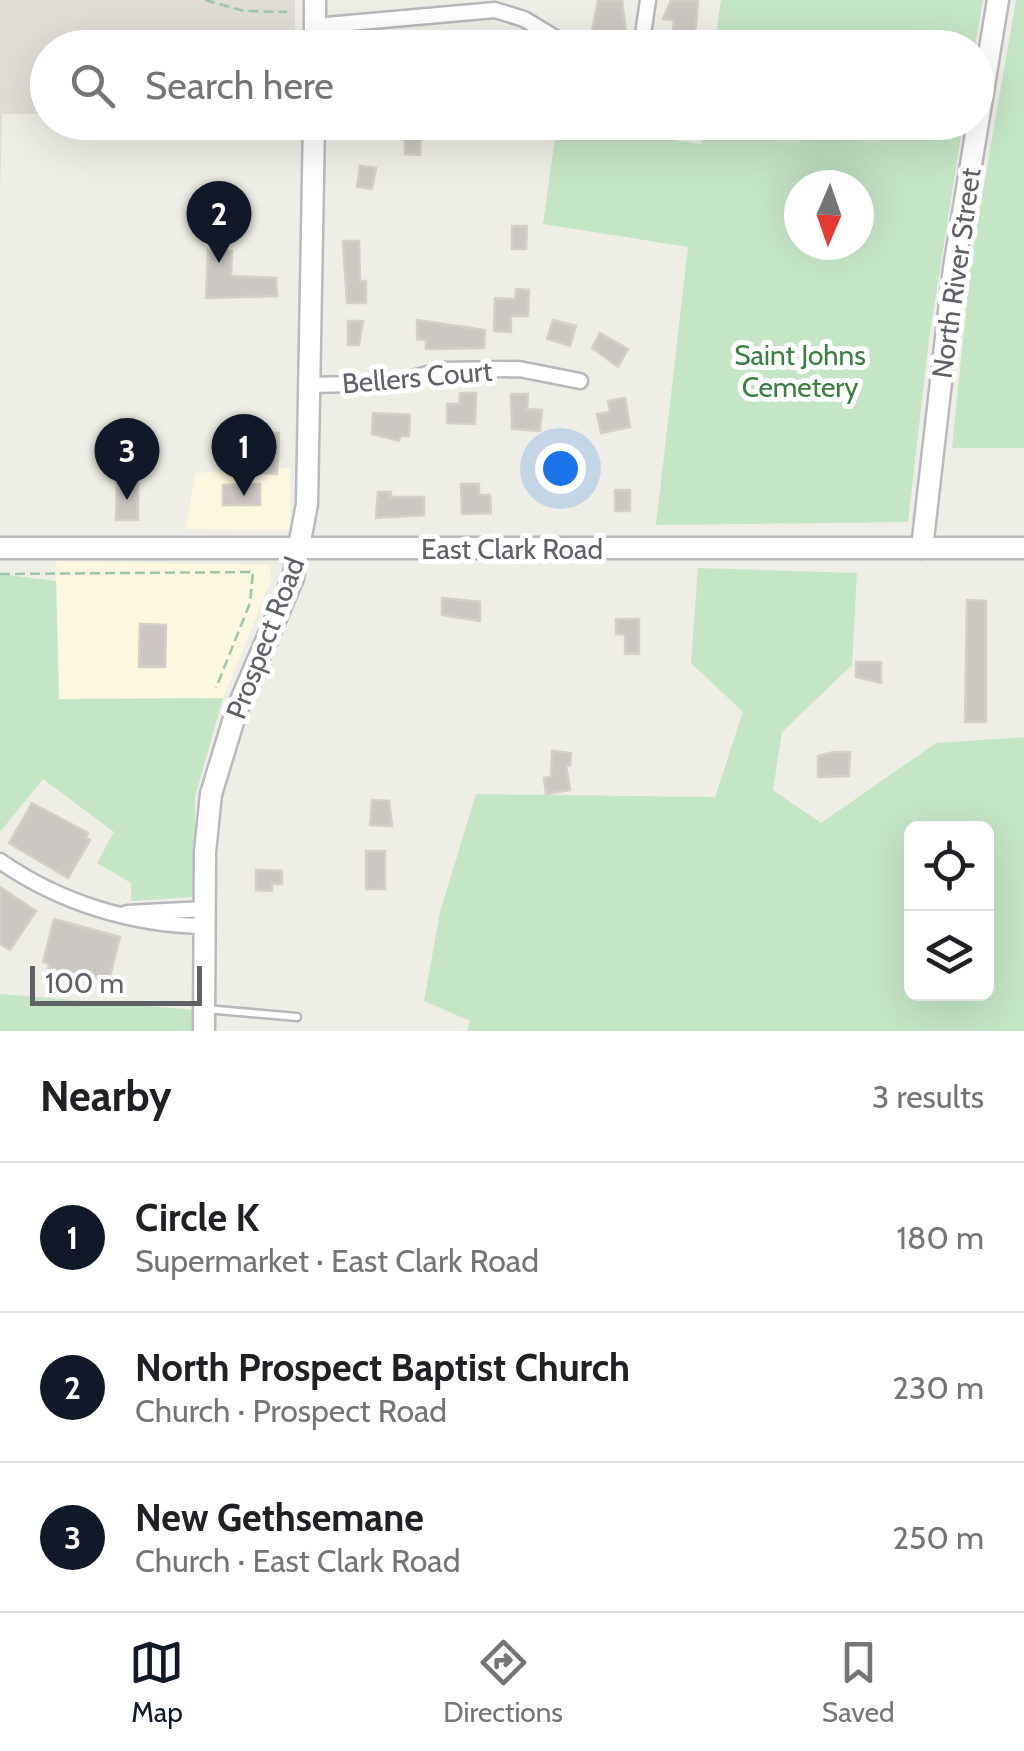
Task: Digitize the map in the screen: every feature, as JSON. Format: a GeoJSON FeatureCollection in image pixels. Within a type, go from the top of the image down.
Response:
{"type":"FeatureCollection","features":[{"type":"Feature","properties":{"kind":"main road"},"geometry":{"type":"LineString","coordinates":[[315,30],[316,0]]}},
{"type":"Feature","properties":{"kind":"main road","name":"North River Street"},"geometry":{"type":"LineString","coordinates":[[993,30],[998,0]]}},
{"type":"Feature","properties":{"kind":"main road","name":"Prospect Road"},"geometry":{"type":"LineString","coordinates":[[204,1031],[210,808],[221,754],[301,549],[310,472],[314,140]]}},
{"type":"Feature","properties":{"kind":"main road","name":"North River Street"},"geometry":{"type":"LineString","coordinates":[[922,548],[954,268],[975,140]]}},
{"type":"Feature","properties":{"kind":"main road","name":"East Clark Road"},"geometry":{"type":"LineString","coordinates":[[0,548],[1024,548]]}},
{"type":"Feature","properties":{"kind":"street"},"geometry":{"type":"LineString","coordinates":[[644,30],[648,0]]}},
{"type":"Feature","properties":{"kind":"street"},"geometry":{"type":"LineString","coordinates":[[315,26],[494,10],[524,19],[542,30]]}},
{"type":"Feature","properties":{"kind":"street","name":"Bellers Court"},"geometry":{"type":"LineString","coordinates":[[312,385],[396,383],[441,370],[520,368],[580,381]]}},
{"type":"Feature","properties":{"kind":"street"},"geometry":{"type":"LineString","coordinates":[[0,861],[34,885],[84,905],[126,913],[205,918]]}},
{"type":"Feature","properties":{"kind":"lane"},"geometry":{"type":"LineString","coordinates":[[204,1008],[296,1017]]}},
{"type":"Feature","properties":{"kind":"path"},"geometry":{"type":"LineString","coordinates":[[205,0],[244,11],[287,12]]}},
{"type":"Feature","properties":{"kind":"path"},"geometry":{"type":"LineString","coordinates":[[0,574],[253,572],[250,603],[216,688]]}},
{"type":"Feature","properties":{"kind":"shaded area"},"geometry":{"type":"Polygon","coordinates":[[[0,0],[295,0],[295,30],[30,30],[30,114],[2,114],[0,199],[0,0]]]}},
{"type":"Feature","properties":{"kind":"shaded area"},"geometry":{"type":"Polygon","coordinates":[[[290,468],[291,530],[185,529],[196,473],[290,468]]]}},
{"type":"Feature","properties":{"kind":"shaded area"},"geometry":{"type":"Polygon","coordinates":[[[56,561],[270,565],[271,580],[223,698],[59,699],[56,561]]]}},
{"type":"Feature","properties":{"kind":"green space"},"geometry":{"type":"Polygon","coordinates":[[[721,0],[983,0],[978,30],[717,30],[721,0]]]}},
{"type":"Feature","properties":{"kind":"green space"},"geometry":{"type":"Polygon","coordinates":[[[1016,0],[1024,0],[1024,448],[952,448],[971,260],[1016,0]]]}},
{"type":"Feature","properties":{"kind":"green space","name":"Saint Johns Cemetery"},"geometry":{"type":"Polygon","coordinates":[[[555,140],[674,140],[701,144],[702,140],[960,140],[929,339],[908,522],[656,525],[688,247],[543,224],[555,140]]]}},
{"type":"Feature","properties":{"kind":"green space"},"geometry":{"type":"Polygon","coordinates":[[[698,568],[857,573],[852,665],[782,732],[773,790],[821,823],[936,743],[1024,737],[1024,1031],[467,1031],[470,1021],[424,1001],[440,912],[476,794],[715,797],[743,712],[691,663],[698,568]]]}},
{"type":"Feature","properties":{"kind":"green space"},"geometry":{"type":"Polygon","coordinates":[[[0,574],[56,581],[59,699],[223,698],[195,797],[195,897],[131,901],[131,883],[97,863],[114,832],[43,779],[0,832],[0,574]]]}},
{"type":"Feature","properties":{"kind":"green space"},"geometry":{"type":"Polygon","coordinates":[[[0,994],[196,1010],[194,1031],[0,1031],[0,994]]]}},
{"type":"Feature","properties":{"kind":"building"},"geometry":{"type":"Polygon","coordinates":[[[598,0],[622,0],[626,30],[592,30],[598,0]]]}},
{"type":"Feature","properties":{"kind":"building"},"geometry":{"type":"Polygon","coordinates":[[[671,0],[698,0],[696,30],[673,30],[674,20],[663,19],[671,0]]]}},
{"type":"Feature","properties":{"kind":"building"},"geometry":{"type":"Polygon","coordinates":[[[405,140],[421,140],[420,155],[405,154],[405,140]]]}},
{"type":"Feature","properties":{"kind":"building"},"geometry":{"type":"Polygon","coordinates":[[[360,166],[376,168],[372,189],[357,187],[360,166]]]}},
{"type":"Feature","properties":{"kind":"building"},"geometry":{"type":"Polygon","coordinates":[[[512,226],[527,226],[526,249],[512,249],[512,226]]]}},
{"type":"Feature","properties":{"kind":"building"},"geometry":{"type":"Polygon","coordinates":[[[343,241],[359,241],[360,281],[366,281],[366,303],[347,303],[343,241]]]}},
{"type":"Feature","properties":{"kind":"building"},"geometry":{"type":"Polygon","coordinates":[[[208,250],[232,251],[231,276],[276,278],[277,296],[206,298],[208,250]]]}},
{"type":"Feature","properties":{"kind":"building"},"geometry":{"type":"Polygon","coordinates":[[[516,289],[529,290],[528,316],[511,316],[511,332],[494,331],[495,298],[515,299],[516,289]]]}},
{"type":"Feature","properties":{"kind":"building"},"geometry":{"type":"Polygon","coordinates":[[[417,320],[485,330],[484,348],[426,349],[426,340],[417,339],[417,320]]]}},
{"type":"Feature","properties":{"kind":"building"},"geometry":{"type":"Polygon","coordinates":[[[553,320],[576,326],[570,346],[547,339],[553,320]]]}},
{"type":"Feature","properties":{"kind":"building"},"geometry":{"type":"Polygon","coordinates":[[[348,321],[363,321],[359,345],[348,345],[348,321]]]}},
{"type":"Feature","properties":{"kind":"building"},"geometry":{"type":"Polygon","coordinates":[[[600,333],[628,349],[618,367],[592,348],[600,333]]]}},
{"type":"Feature","properties":{"kind":"building"},"geometry":{"type":"Polygon","coordinates":[[[460,393],[476,393],[475,424],[447,423],[447,404],[459,404],[460,393]]]}},
{"type":"Feature","properties":{"kind":"building"},"geometry":{"type":"Polygon","coordinates":[[[511,394],[528,394],[527,409],[542,410],[540,431],[512,429],[511,394]]]}},
{"type":"Feature","properties":{"kind":"building"},"geometry":{"type":"Polygon","coordinates":[[[625,398],[630,427],[601,433],[597,414],[610,412],[608,401],[625,398]]]}},
{"type":"Feature","properties":{"kind":"building"},"geometry":{"type":"Polygon","coordinates":[[[373,413],[410,415],[409,436],[400,436],[399,441],[372,434],[373,413]]]}},
{"type":"Feature","properties":{"kind":"building"},"geometry":{"type":"Polygon","coordinates":[[[264,433],[279,433],[277,474],[263,473],[264,433]]]}},
{"type":"Feature","properties":{"kind":"building"},"geometry":{"type":"Polygon","coordinates":[[[117,480],[138,480],[138,520],[116,520],[117,480]]]}},
{"type":"Feature","properties":{"kind":"building"},"geometry":{"type":"Polygon","coordinates":[[[260,484],[260,505],[223,505],[223,485],[260,484]]]}},
{"type":"Feature","properties":{"kind":"building"},"geometry":{"type":"Polygon","coordinates":[[[461,484],[479,484],[479,495],[490,495],[491,513],[462,514],[461,484]]]}},
{"type":"Feature","properties":{"kind":"building"},"geometry":{"type":"Polygon","coordinates":[[[615,490],[630,490],[630,511],[615,511],[615,490]]]}},
{"type":"Feature","properties":{"kind":"building"},"geometry":{"type":"Polygon","coordinates":[[[378,492],[391,492],[391,497],[424,497],[424,515],[376,518],[378,492]]]}},
{"type":"Feature","properties":{"kind":"building"},"geometry":{"type":"Polygon","coordinates":[[[442,598],[480,602],[480,621],[442,615],[442,598]]]}},
{"type":"Feature","properties":{"kind":"building"},"geometry":{"type":"Polygon","coordinates":[[[967,600],[986,601],[986,722],[965,722],[967,600]]]}},
{"type":"Feature","properties":{"kind":"building"},"geometry":{"type":"Polygon","coordinates":[[[616,619],[639,619],[639,654],[625,654],[625,635],[616,634],[616,619]]]}},
{"type":"Feature","properties":{"kind":"building"},"geometry":{"type":"Polygon","coordinates":[[[140,624],[166,625],[165,667],[139,667],[140,624]]]}},
{"type":"Feature","properties":{"kind":"building"},"geometry":{"type":"Polygon","coordinates":[[[856,662],[881,662],[881,683],[856,677],[856,662]]]}},
{"type":"Feature","properties":{"kind":"building"},"geometry":{"type":"Polygon","coordinates":[[[552,751],[571,753],[570,766],[566,765],[570,790],[546,794],[544,778],[551,777],[552,751]]]}},
{"type":"Feature","properties":{"kind":"building"},"geometry":{"type":"Polygon","coordinates":[[[850,752],[849,776],[818,777],[818,756],[850,752]]]}},
{"type":"Feature","properties":{"kind":"building"},"geometry":{"type":"Polygon","coordinates":[[[372,800],[389,801],[392,826],[370,825],[372,800]]]}},
{"type":"Feature","properties":{"kind":"building"},"geometry":{"type":"Polygon","coordinates":[[[32,803],[88,833],[85,838],[90,840],[68,878],[9,843],[32,803]]]}},
{"type":"Feature","properties":{"kind":"building"},"geometry":{"type":"Polygon","coordinates":[[[366,851],[385,851],[385,889],[366,889],[366,851]]]}},
{"type":"Feature","properties":{"kind":"building"},"geometry":{"type":"Polygon","coordinates":[[[256,870],[282,871],[282,884],[272,884],[272,891],[256,890],[256,870]]]}},
{"type":"Feature","properties":{"kind":"building"},"geometry":{"type":"Polygon","coordinates":[[[0,887],[36,911],[10,950],[0,944],[0,887]]]}},
{"type":"Feature","properties":{"kind":"building"},"geometry":{"type":"Polygon","coordinates":[[[54,919],[120,937],[109,980],[48,968],[49,964],[43,962],[54,919]]]}},
{"type":"Feature","properties":{"kind":"place","name":"North Prospect Baptist Church"},"geometry":{"type":"Point","coordinates":[219,263]}},
{"type":"Feature","properties":{"kind":"place","name":"Circle K"},"geometry":{"type":"Point","coordinates":[244,496]}},
{"type":"Feature","properties":{"kind":"place","name":"New Gethsemane"},"geometry":{"type":"Point","coordinates":[127,500]}}]}
